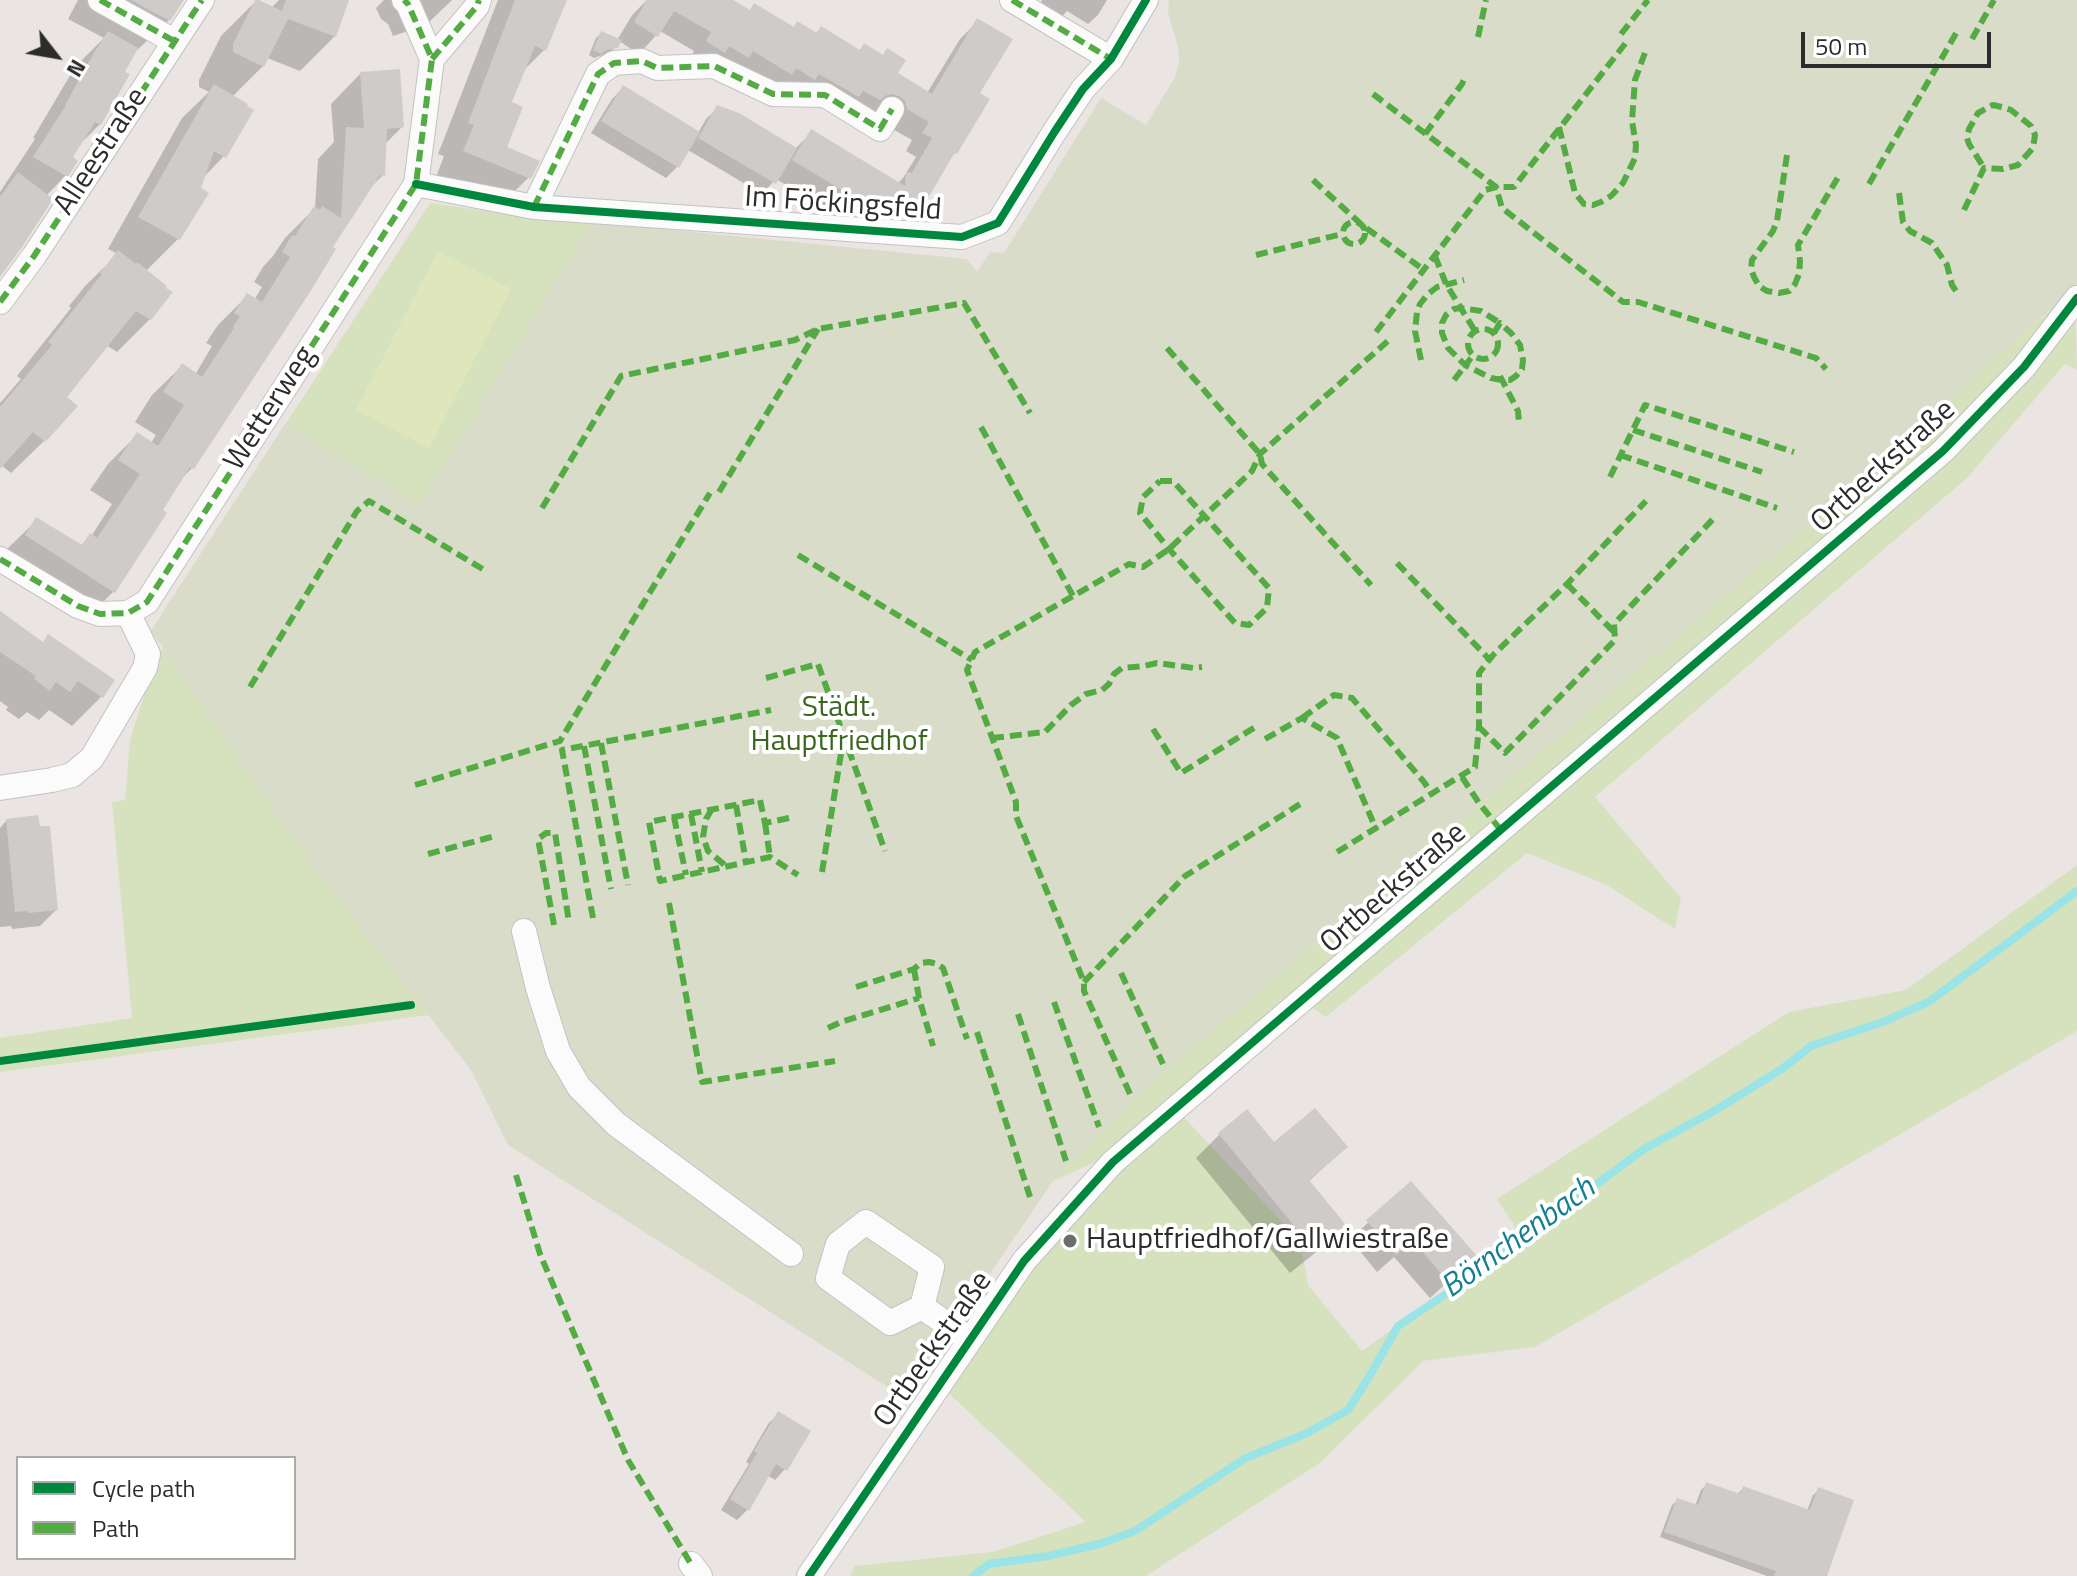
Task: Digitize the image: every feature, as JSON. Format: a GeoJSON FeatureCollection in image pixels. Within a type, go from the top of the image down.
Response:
{"type":"FeatureCollection","features":[{"type":"Feature","properties":{"kind":"street"},"geometry":{"type":"LineString","coordinates":[[100,0],[174,41]]}},
{"type":"Feature","properties":{"kind":"street","name":"Alleestraße"},"geometry":{"type":"LineString","coordinates":[[0,302],[34,256],[202,0]]}},
{"type":"Feature","properties":{"kind":"street"},"geometry":{"type":"LineString","coordinates":[[404,0],[432,59],[479,0]]}},
{"type":"Feature","properties":{"kind":"street"},"geometry":{"type":"LineString","coordinates":[[1012,0],[1111,59]]}},
{"type":"Feature","properties":{"kind":"street","name":"Im Föckingsfeld"},"geometry":{"type":"LineString","coordinates":[[416,184],[534,207],[962,237],[998,223],[1083,89],[1111,59],[1146,0]]}},
{"type":"Feature","properties":{"kind":"street","name":"Wetterweg"},"geometry":{"type":"LineString","coordinates":[[128,613],[147,602],[416,184],[432,59]]}},
{"type":"Feature","properties":{"kind":"street"},"geometry":{"type":"LineString","coordinates":[[534,207],[598,74],[614,63],[642,61],[657,68],[714,66],[773,94],[825,95],[880,129],[892,109]]}},
{"type":"Feature","properties":{"kind":"street","name":"Ortbeckstraße"},"geometry":{"type":"LineString","coordinates":[[809,1576],[1024,1261],[1113,1162],[1943,451],[2024,367],[2077,298]]}},
{"type":"Feature","properties":{"kind":"street"},"geometry":{"type":"LineString","coordinates":[[0,559],[78,606],[100,614],[128,613],[148,654],[145,668],[92,758],[72,775],[0,788]]}},
{"type":"Feature","properties":{"kind":"street"},"geometry":{"type":"LineString","coordinates":[[524,931],[558,1051],[579,1087],[616,1124],[791,1254]]}},
{"type":"Feature","properties":{"kind":"street"},"geometry":{"type":"LineString","coordinates":[[866,1222],[932,1267],[922,1307],[890,1323],[828,1278],[838,1244],[866,1222]]}},
{"type":"Feature","properties":{"kind":"street"},"geometry":{"type":"LineString","coordinates":[[922,1307],[969,1339]]}},
{"type":"Feature","properties":{"kind":"green space","name":"Städt. Hauptfriedhof"},"geometry":{"type":"Polygon","coordinates":[[[1169,0],[2077,0],[2077,287],[1999,354],[1918,432],[1151,1083],[1053,1181],[908,1400],[508,1145],[471,1070],[304,855],[150,632],[285,424],[420,505],[592,222],[967,259],[977,272],[990,252],[1004,253],[1101,98],[1146,125],[1175,77],[1179,62],[1168,13],[1169,0]]]}},
{"type":"Feature","properties":{"kind":"green space"},"geometry":{"type":"Polygon","coordinates":[[[430,203],[592,222],[420,505],[164,610],[430,203]]]}},
{"type":"Feature","properties":{"kind":"green space"},"geometry":{"type":"Polygon","coordinates":[[[438,251],[511,289],[429,448],[356,410],[438,251]]]}},
{"type":"Feature","properties":{"kind":"green space"},"geometry":{"type":"Polygon","coordinates":[[[2075,290],[2077,370],[2065,364],[1967,478],[1595,797],[1681,898],[1675,929],[1605,884],[1527,853],[1326,1017],[1309,1005],[1109,1156],[1053,1181],[1151,1083],[1918,432],[1999,354],[2075,290]]]}},
{"type":"Feature","properties":{"kind":"green space"},"geometry":{"type":"Polygon","coordinates":[[[163,647],[304,855],[429,1015],[0,1072],[0,1038],[132,1018],[112,802],[125,800],[130,740],[152,670],[163,647]]]}},
{"type":"Feature","properties":{"kind":"green space"},"geometry":{"type":"Polygon","coordinates":[[[2077,865],[2077,1031],[1535,1347],[1423,1361],[1321,1462],[1146,1576],[850,1576],[855,1566],[993,1552],[1086,1522],[939,1384],[1024,1261],[1179,1112],[1300,1241],[1308,1285],[1362,1351],[1521,1236],[1497,1199],[1789,1012],[1906,990],[2077,865]]]}},
{"type":"Feature","properties":{"kind":"building"},"geometry":{"type":"Polygon","coordinates":[[[131,0],[184,0],[170,21],[131,0]]]}},
{"type":"Feature","properties":{"kind":"building"},"geometry":{"type":"Polygon","coordinates":[[[255,0],[282,11],[286,0],[349,0],[336,37],[288,19],[264,67],[233,52],[233,44],[255,0]]]}},
{"type":"Feature","properties":{"kind":"building"},"geometry":{"type":"Polygon","coordinates":[[[515,0],[567,0],[546,51],[535,46],[512,102],[523,107],[507,147],[540,161],[531,179],[463,151],[474,125],[468,123],[515,0]]]}},
{"type":"Feature","properties":{"kind":"building"},"geometry":{"type":"Polygon","coordinates":[[[647,0],[733,0],[750,10],[754,3],[794,27],[797,21],[817,33],[821,26],[860,50],[864,43],[883,55],[887,48],[906,60],[898,73],[932,94],[977,18],[1013,39],[980,93],[990,99],[928,201],[880,197],[873,209],[792,160],[811,129],[905,186],[906,172],[912,173],[932,138],[922,133],[929,122],[907,109],[905,101],[899,96],[891,94],[880,100],[863,91],[859,97],[819,74],[815,80],[796,68],[792,75],[753,51],[749,58],[729,46],[725,53],[706,41],[711,32],[674,11],[658,37],[634,22],[647,0]]]}},
{"type":"Feature","properties":{"kind":"building"},"geometry":{"type":"Polygon","coordinates":[[[108,31],[138,48],[125,72],[130,74],[101,125],[95,122],[73,157],[78,161],[68,177],[33,157],[108,31]]]}},
{"type":"Feature","properties":{"kind":"building"},"geometry":{"type":"Polygon","coordinates":[[[601,31],[622,40],[618,48],[601,54],[593,50],[601,31]]]}},
{"type":"Feature","properties":{"kind":"building"},"geometry":{"type":"Polygon","coordinates":[[[400,69],[404,127],[387,129],[385,176],[380,175],[333,247],[336,249],[310,292],[194,469],[190,467],[163,510],[167,513],[115,593],[25,535],[36,517],[82,545],[90,533],[97,538],[140,474],[118,460],[137,432],[158,446],[184,405],[163,392],[182,363],[202,377],[234,328],[240,316],[234,313],[247,293],[262,302],[290,257],[282,252],[314,206],[320,210],[322,206],[341,218],[346,127],[364,128],[360,72],[400,69]]]}},
{"type":"Feature","properties":{"kind":"building"},"geometry":{"type":"Polygon","coordinates":[[[214,84],[254,110],[226,158],[214,151],[201,188],[209,193],[180,240],[138,217],[214,84]]]}},
{"type":"Feature","properties":{"kind":"building"},"geometry":{"type":"Polygon","coordinates":[[[623,85],[700,132],[679,168],[601,121],[623,85]]]}},
{"type":"Feature","properties":{"kind":"building"},"geometry":{"type":"Polygon","coordinates":[[[717,105],[739,113],[797,148],[776,184],[698,138],[717,105]]]}},
{"type":"Feature","properties":{"kind":"building"},"geometry":{"type":"Polygon","coordinates":[[[18,172],[53,199],[0,277],[0,197],[18,172]]]}},
{"type":"Feature","properties":{"kind":"building"},"geometry":{"type":"Polygon","coordinates":[[[118,250],[173,292],[151,320],[136,311],[67,397],[78,406],[50,437],[45,442],[33,432],[0,469],[0,407],[52,345],[48,342],[118,250]]]}},
{"type":"Feature","properties":{"kind":"building"},"geometry":{"type":"Polygon","coordinates":[[[0,611],[43,642],[48,634],[115,680],[103,698],[78,681],[70,692],[56,682],[50,691],[34,679],[36,676],[0,652],[0,611]]]}},
{"type":"Feature","properties":{"kind":"building"},"geometry":{"type":"Polygon","coordinates":[[[38,815],[40,826],[50,826],[58,910],[15,912],[6,819],[38,815]]]}},
{"type":"Feature","properties":{"kind":"building"},"geometry":{"type":"Polygon","coordinates":[[[1315,1108],[1348,1147],[1309,1180],[1346,1225],[1315,1251],[1218,1133],[1247,1109],[1274,1142],[1315,1108]]]}},
{"type":"Feature","properties":{"kind":"building"},"geometry":{"type":"Polygon","coordinates":[[[1411,1181],[1478,1257],[1449,1282],[1413,1241],[1396,1255],[1366,1220],[1411,1181]]]}},
{"type":"Feature","properties":{"kind":"building"},"geometry":{"type":"Polygon","coordinates":[[[778,1411],[811,1431],[787,1471],[776,1464],[749,1511],[730,1499],[778,1411]]]}},
{"type":"Feature","properties":{"kind":"building"},"geometry":{"type":"Polygon","coordinates":[[[1706,1482],[1740,1494],[1743,1486],[1810,1510],[1818,1487],[1854,1500],[1827,1576],[1774,1576],[1776,1571],[1664,1532],[1677,1498],[1698,1505],[1706,1482]]]}},
{"type":"Feature","properties":{"kind":"waterway","name":"Börnchenbach"},"geometry":{"type":"LineString","coordinates":[[973,1576],[989,1564],[1048,1556],[1099,1544],[1135,1531],[1244,1459],[1307,1433],[1348,1410],[1398,1326],[1467,1280],[1644,1149],[1714,1111],[1782,1069],[1811,1046],[1883,1022],[1930,1001],[2077,891]]}},
{"type":"Feature","properties":{"kind":"marked path"},"geometry":{"type":"LineString","coordinates":[[100,0],[174,41]]}},
{"type":"Feature","properties":{"kind":"marked path"},"geometry":{"type":"LineString","coordinates":[[0,302],[34,256],[202,0]]}},
{"type":"Feature","properties":{"kind":"marked path"},"geometry":{"type":"LineString","coordinates":[[0,559],[78,606],[100,614],[128,613],[147,602],[416,184],[432,59],[404,0]]}},
{"type":"Feature","properties":{"kind":"marked path"},"geometry":{"type":"LineString","coordinates":[[432,59],[479,0]]}},
{"type":"Feature","properties":{"kind":"marked path"},"geometry":{"type":"LineString","coordinates":[[1012,0],[1111,59]]}},
{"type":"Feature","properties":{"kind":"marked path"},"geometry":{"type":"LineString","coordinates":[[1478,37],[1486,0]]}},
{"type":"Feature","properties":{"kind":"marked path"},"geometry":{"type":"LineString","coordinates":[[1621,34],[1648,0]]}},
{"type":"Feature","properties":{"kind":"marked path"},"geometry":{"type":"LineString","coordinates":[[1972,39],[1994,0]]}},
{"type":"Feature","properties":{"kind":"marked path"},"geometry":{"type":"LineString","coordinates":[[1869,184],[1958,30]]}},
{"type":"Feature","properties":{"kind":"marked path"},"geometry":{"type":"LineString","coordinates":[[1376,332],[1485,190],[1514,187],[1628,40]]}},
{"type":"Feature","properties":{"kind":"marked path"},"geometry":{"type":"LineString","coordinates":[[1559,127],[1575,193],[1584,204],[1593,205],[1611,196],[1623,183],[1635,158],[1632,121],[1635,80],[1646,50]]}},
{"type":"Feature","properties":{"kind":"marked path"},"geometry":{"type":"LineString","coordinates":[[534,207],[598,74],[614,63],[642,61],[657,68],[714,66],[773,94],[825,95],[880,129],[892,109]]}},
{"type":"Feature","properties":{"kind":"marked path"},"geometry":{"type":"LineString","coordinates":[[1425,134],[1466,75]]}},
{"type":"Feature","properties":{"kind":"marked path"},"geometry":{"type":"LineString","coordinates":[[1373,94],[1496,187],[1502,208],[1623,302],[1638,302],[1816,358],[1826,369]]}},
{"type":"Feature","properties":{"kind":"marked path"},"geometry":{"type":"LineString","coordinates":[[1964,210],[1984,168],[2003,169],[2018,165],[2033,148],[2035,135],[2031,126],[2011,110],[1993,105],[1978,113],[1969,129],[1969,144],[1984,168]]}},
{"type":"Feature","properties":{"kind":"marked path"},"geometry":{"type":"LineString","coordinates":[[1787,155],[1777,221],[1752,260],[1754,277],[1759,286],[1767,291],[1789,291],[1795,284],[1799,274],[1798,245],[1840,174]]}},
{"type":"Feature","properties":{"kind":"marked path"},"geometry":{"type":"LineString","coordinates":[[1313,180],[1362,225],[1424,270]]}},
{"type":"Feature","properties":{"kind":"marked path"},"geometry":{"type":"LineString","coordinates":[[1899,193],[1903,222],[1910,231],[1932,243],[1947,265],[1952,285],[1958,294]]}},
{"type":"Feature","properties":{"kind":"marked path"},"geometry":{"type":"LineString","coordinates":[[1354,222],[1362,225],[1365,233],[1362,241],[1354,244],[1346,241],[1343,233],[1346,225],[1354,222]]}},
{"type":"Feature","properties":{"kind":"marked path"},"geometry":{"type":"LineString","coordinates":[[1256,255],[1342,234]]}},
{"type":"Feature","properties":{"kind":"marked path"},"geometry":{"type":"LineString","coordinates":[[1435,256],[1446,284],[1475,331]]}},
{"type":"Feature","properties":{"kind":"marked path"},"geometry":{"type":"LineString","coordinates":[[1421,360],[1415,331],[1420,304],[1437,287],[1464,280]]}},
{"type":"Feature","properties":{"kind":"marked path"},"geometry":{"type":"LineString","coordinates":[[542,508],[621,376],[795,340],[818,329],[964,303],[1030,413]]}},
{"type":"Feature","properties":{"kind":"marked path"},"geometry":{"type":"LineString","coordinates":[[1494,333],[1500,323],[1520,345],[1522,369],[1510,380],[1491,378],[1465,365],[1448,348],[1442,323],[1446,315],[1461,308],[1481,311],[1500,323]]}},
{"type":"Feature","properties":{"kind":"marked path"},"geometry":{"type":"LineString","coordinates":[[719,492],[818,329]]}},
{"type":"Feature","properties":{"kind":"marked path"},"geometry":{"type":"LineString","coordinates":[[1483,329],[1494,333],[1498,344],[1494,355],[1483,359],[1472,355],[1468,344],[1472,333],[1483,329]]}},
{"type":"Feature","properties":{"kind":"marked path"},"geometry":{"type":"LineString","coordinates":[[1130,1094],[1084,991],[1084,982],[1016,816],[1016,802],[967,670],[975,652],[1129,564],[1143,567],[1169,549],[1252,471],[1260,454],[1389,340]]}},
{"type":"Feature","properties":{"kind":"marked path"},"geometry":{"type":"LineString","coordinates":[[1167,348],[1260,454],[1262,464],[1268,471],[1371,585]]}},
{"type":"Feature","properties":{"kind":"marked path"},"geometry":{"type":"LineString","coordinates":[[1454,380],[1471,358]]}},
{"type":"Feature","properties":{"kind":"marked path"},"geometry":{"type":"LineString","coordinates":[[1500,376],[1518,411],[1519,422]]}},
{"type":"Feature","properties":{"kind":"marked path"},"geometry":{"type":"LineString","coordinates":[[1610,477],[1645,405],[1794,452]]}},
{"type":"Feature","properties":{"kind":"marked path"},"geometry":{"type":"LineString","coordinates":[[981,427],[1073,596]]}},
{"type":"Feature","properties":{"kind":"marked path"},"geometry":{"type":"LineString","coordinates":[[1633,430],[1762,472]]}},
{"type":"Feature","properties":{"kind":"marked path"},"geometry":{"type":"LineString","coordinates":[[1620,455],[1777,508]]}},
{"type":"Feature","properties":{"kind":"marked path"},"geometry":{"type":"LineString","coordinates":[[1160,481],[1173,481],[1269,588],[1267,608],[1249,625],[1235,623],[1140,513],[1143,497],[1160,481]]}},
{"type":"Feature","properties":{"kind":"marked path"},"geometry":{"type":"LineString","coordinates":[[415,785],[560,741],[710,493]]}},
{"type":"Feature","properties":{"kind":"marked path"},"geometry":{"type":"LineString","coordinates":[[250,687],[357,511],[369,501],[486,571]]}},
{"type":"Feature","properties":{"kind":"marked path"},"geometry":{"type":"LineString","coordinates":[[1337,852],[1475,767],[1479,673],[1494,654],[1567,584],[1646,501]]}},
{"type":"Feature","properties":{"kind":"marked path"},"geometry":{"type":"LineString","coordinates":[[1479,727],[1505,753],[1615,640],[1614,624],[1713,519]]}},
{"type":"Feature","properties":{"kind":"marked path"},"geometry":{"type":"LineString","coordinates":[[798,555],[972,660]]}},
{"type":"Feature","properties":{"kind":"marked path"},"geometry":{"type":"LineString","coordinates":[[1397,563],[1489,659]]}},
{"type":"Feature","properties":{"kind":"marked path"},"geometry":{"type":"LineString","coordinates":[[1567,584],[1615,633]]}},
{"type":"Feature","properties":{"kind":"marked path"},"geometry":{"type":"LineString","coordinates":[[992,738],[1045,732],[1071,705],[1086,694],[1102,690],[1122,668],[1157,663],[1202,667]]}},
{"type":"Feature","properties":{"kind":"marked path"},"geometry":{"type":"LineString","coordinates":[[766,678],[818,664],[885,851]]}},
{"type":"Feature","properties":{"kind":"marked path"},"geometry":{"type":"LineString","coordinates":[[1302,718],[1334,695],[1352,698],[1432,794]]}},
{"type":"Feature","properties":{"kind":"marked path"},"geometry":{"type":"LineString","coordinates":[[593,918],[562,750],[771,710]]}},
{"type":"Feature","properties":{"kind":"marked path"},"geometry":{"type":"LineString","coordinates":[[1265,739],[1302,718],[1337,738],[1376,829]]}},
{"type":"Feature","properties":{"kind":"marked path"},"geometry":{"type":"LineString","coordinates":[[1153,729],[1181,773],[1257,726]]}},
{"type":"Feature","properties":{"kind":"marked path"},"geometry":{"type":"LineString","coordinates":[[822,872],[843,741]]}},
{"type":"Feature","properties":{"kind":"marked path"},"geometry":{"type":"LineString","coordinates":[[601,743],[628,885]]}},
{"type":"Feature","properties":{"kind":"marked path"},"geometry":{"type":"LineString","coordinates":[[584,746],[611,889]]}},
{"type":"Feature","properties":{"kind":"marked path"},"geometry":{"type":"LineString","coordinates":[[1462,777],[1500,829]]}},
{"type":"Feature","properties":{"kind":"marked path"},"geometry":{"type":"LineString","coordinates":[[789,818],[765,823],[760,800],[649,822],[660,881],[770,857],[798,875]]}},
{"type":"Feature","properties":{"kind":"marked path"},"geometry":{"type":"LineString","coordinates":[[1084,982],[1185,876],[1305,801]]}},
{"type":"Feature","properties":{"kind":"marked path"},"geometry":{"type":"LineString","coordinates":[[736,805],[746,862]]}},
{"type":"Feature","properties":{"kind":"marked path"},"geometry":{"type":"LineString","coordinates":[[712,809],[706,819],[703,837],[708,851],[726,866]]}},
{"type":"Feature","properties":{"kind":"marked path"},"geometry":{"type":"LineString","coordinates":[[691,814],[702,872]]}},
{"type":"Feature","properties":{"kind":"marked path"},"geometry":{"type":"LineString","coordinates":[[674,817],[686,875]]}},
{"type":"Feature","properties":{"kind":"marked path"},"geometry":{"type":"LineString","coordinates":[[765,823],[770,857]]}},
{"type":"Feature","properties":{"kind":"marked path"},"geometry":{"type":"LineString","coordinates":[[554,925],[538,839],[546,833],[555,833],[569,922]]}},
{"type":"Feature","properties":{"kind":"marked path"},"geometry":{"type":"LineString","coordinates":[[428,854],[495,836]]}},
{"type":"Feature","properties":{"kind":"marked path"},"geometry":{"type":"LineString","coordinates":[[669,903],[702,1082],[835,1061]]}},
{"type":"Feature","properties":{"kind":"marked path"},"geometry":{"type":"LineString","coordinates":[[856,987],[914,969],[921,963],[937,964],[943,968],[967,1039]]}},
{"type":"Feature","properties":{"kind":"marked path"},"geometry":{"type":"LineString","coordinates":[[914,969],[933,1046]]}},
{"type":"Feature","properties":{"kind":"marked path"},"geometry":{"type":"LineString","coordinates":[[1121,973],[1163,1064]]}},
{"type":"Feature","properties":{"kind":"marked path"},"geometry":{"type":"LineString","coordinates":[[828,1028],[919,998]]}},
{"type":"Feature","properties":{"kind":"marked path"},"geometry":{"type":"LineString","coordinates":[[1054,1002],[1099,1127]]}},
{"type":"Feature","properties":{"kind":"marked path"},"geometry":{"type":"LineString","coordinates":[[1018,1014],[1066,1161]]}},
{"type":"Feature","properties":{"kind":"marked path"},"geometry":{"type":"LineString","coordinates":[[977,1032],[1030,1197]]}},
{"type":"Feature","properties":{"kind":"marked path"},"geometry":{"type":"LineString","coordinates":[[516,1175],[540,1254],[628,1460],[691,1564]]}},
{"type":"Feature","properties":{"kind":"cycle path"},"geometry":{"type":"LineString","coordinates":[[416,184],[534,207],[962,237],[998,223],[1083,89],[1111,59],[1146,0]]}},
{"type":"Feature","properties":{"kind":"cycle path"},"geometry":{"type":"LineString","coordinates":[[809,1576],[1024,1261],[1113,1162],[1943,451],[2024,367],[2077,298]]}},
{"type":"Feature","properties":{"kind":"cycle path"},"geometry":{"type":"LineString","coordinates":[[0,1061],[411,1005]]}},
{"type":"Feature","properties":{"kind":"place","name":"Hauptfriedhof/Gallwiestraße"},"geometry":{"type":"Point","coordinates":[1070,1241]}}]}
